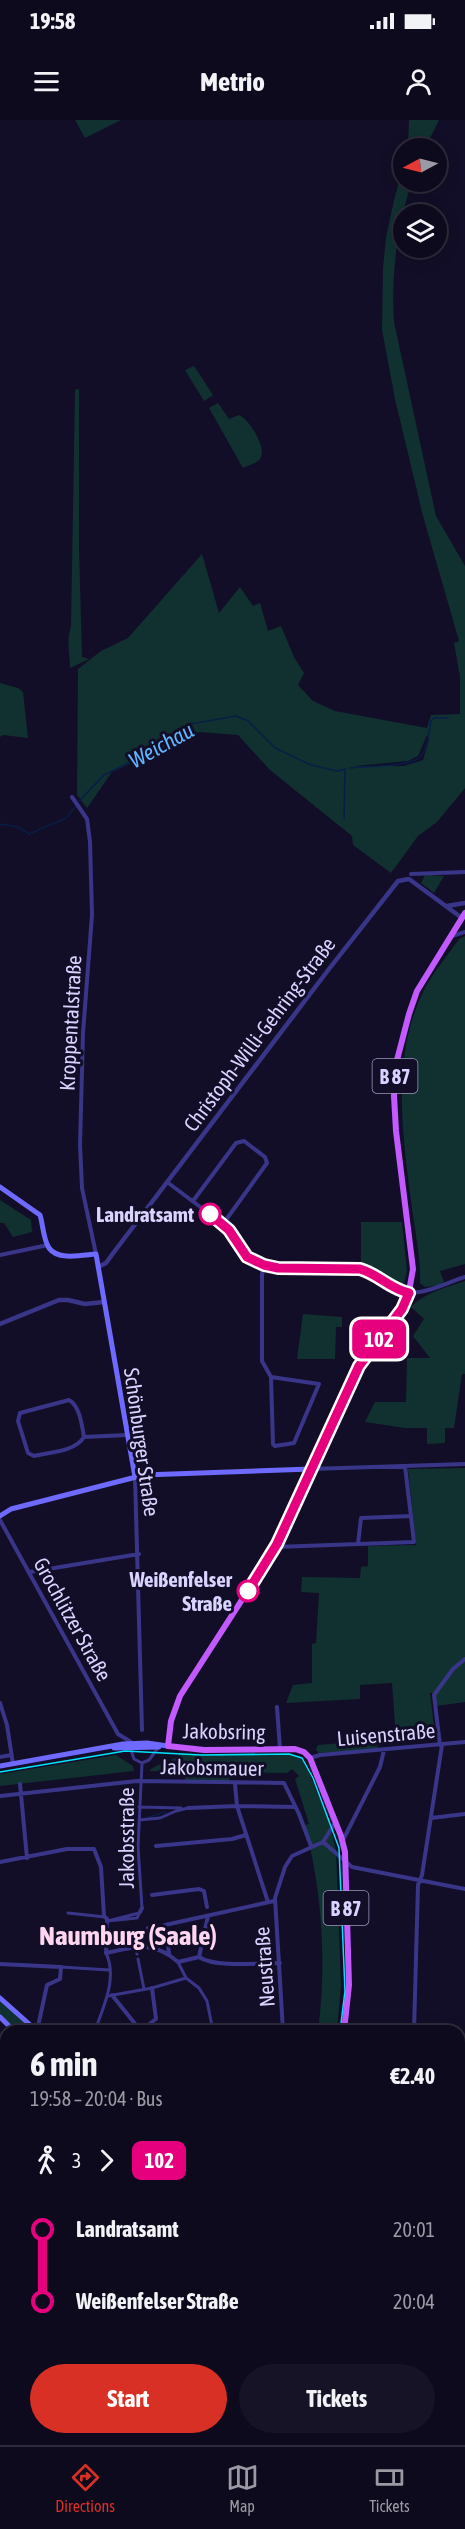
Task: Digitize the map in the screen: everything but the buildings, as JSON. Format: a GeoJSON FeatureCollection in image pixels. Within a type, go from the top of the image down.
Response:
{"type":"FeatureCollection","features":[{"type":"Feature","properties":{"kind":"main road","name":"B 87"},"geometry":{"type":"LineString","coordinates":[[168,1746],[171,1721],[180,1696],[276,1547],[359,1366],[402,1309],[409,1293],[413,1263],[398,1154],[394,1096],[400,1043],[417,991],[464,918]]}},
{"type":"Feature","properties":{"kind":"main road"},"geometry":{"type":"LineString","coordinates":[[0,1187],[38,1213],[52,1251],[67,1256],[96,1254]]}},
{"type":"Feature","properties":{"kind":"main road","name":"Schönburger Straße"},"geometry":{"type":"LineString","coordinates":[[96,1254],[135,1477]]}},
{"type":"Feature","properties":{"kind":"main road"},"geometry":{"type":"LineString","coordinates":[[0,1518],[11,1509],[135,1477],[155,1474],[311,1469]]}},
{"type":"Feature","properties":{"kind":"main road"},"geometry":{"type":"LineString","coordinates":[[107,1748],[114,1745],[168,1746]]}},
{"type":"Feature","properties":{"kind":"main road"},"geometry":{"type":"LineString","coordinates":[[0,1766],[131,1745],[168,1746]]}},
{"type":"Feature","properties":{"kind":"main road","name":"Jakobsring"},"geometry":{"type":"LineString","coordinates":[[168,1746],[204,1750],[300,1750],[310,1758]]}},
{"type":"Feature","properties":{"kind":"main road","name":"B 87"},"geometry":{"type":"LineString","coordinates":[[310,1758],[343,1840],[346,1863],[350,1985],[345,2025]]}},
{"type":"Feature","properties":{"kind":"main road"},"geometry":{"type":"LineString","coordinates":[[0,1998],[30,2025]]}},
{"type":"Feature","properties":{"kind":"street","name":"Kroppentalstraße"},"geometry":{"type":"LineString","coordinates":[[72,797],[87,819],[90,842],[92,915],[83,1033],[80,1145],[82,1188],[96,1254]]}},
{"type":"Feature","properties":{"kind":"street"},"geometry":{"type":"LineString","coordinates":[[411,874],[465,872]]}},
{"type":"Feature","properties":{"kind":"street"},"geometry":{"type":"LineString","coordinates":[[424,874],[416,884],[464,918]]}},
{"type":"Feature","properties":{"kind":"street","name":"Christoph-Willi-Gehring-Straße"},"geometry":{"type":"LineString","coordinates":[[98,1267],[106,1263],[397,882],[405,878],[416,884]]}},
{"type":"Feature","properties":{"kind":"street"},"geometry":{"type":"LineString","coordinates":[[447,906],[465,903]]}},
{"type":"Feature","properties":{"kind":"street"},"geometry":{"type":"LineString","coordinates":[[451,937],[465,932]]}},
{"type":"Feature","properties":{"kind":"street"},"geometry":{"type":"LineString","coordinates":[[193,1202],[236,1143],[244,1141],[265,1157],[267,1163],[223,1224]]}},
{"type":"Feature","properties":{"kind":"street"},"geometry":{"type":"LineString","coordinates":[[167,1182],[223,1224],[247,1257],[264,1265],[278,1268],[360,1269],[372,1273],[394,1288],[409,1293],[424,1292],[465,1277]]}},
{"type":"Feature","properties":{"kind":"street"},"geometry":{"type":"LineString","coordinates":[[0,1255],[48,1245]]}},
{"type":"Feature","properties":{"kind":"street"},"geometry":{"type":"LineString","coordinates":[[264,1265],[262,1361],[271,1377],[273,1444],[290,1445],[294,1443],[319,1384],[271,1377]]}},
{"type":"Feature","properties":{"kind":"street"},"geometry":{"type":"LineString","coordinates":[[0,1324],[58,1300],[85,1304],[104,1302]]}},
{"type":"Feature","properties":{"kind":"street"},"geometry":{"type":"LineString","coordinates":[[63,1401],[73,1401],[84,1437],[74,1447],[30,1455],[26,1450],[18,1417],[23,1411],[63,1401]]}},
{"type":"Feature","properties":{"kind":"street"},"geometry":{"type":"LineString","coordinates":[[84,1437],[127,1435]]}},
{"type":"Feature","properties":{"kind":"street"},"geometry":{"type":"LineString","coordinates":[[311,1469],[465,1464]]}},
{"type":"Feature","properties":{"kind":"street"},"geometry":{"type":"LineString","coordinates":[[276,1547],[414,1542],[405,1466]]}},
{"type":"Feature","properties":{"kind":"street","name":"Schönburger Straße"},"geometry":{"type":"LineString","coordinates":[[135,1477],[139,1554],[142,1730]]}},
{"type":"Feature","properties":{"kind":"street"},"geometry":{"type":"LineString","coordinates":[[358,1544],[361,1518],[411,1516]]}},
{"type":"Feature","properties":{"kind":"street","name":"Grochlitzer Straße"},"geometry":{"type":"LineString","coordinates":[[0,1518],[118,1734],[131,1745]]}},
{"type":"Feature","properties":{"kind":"street"},"geometry":{"type":"LineString","coordinates":[[30,1572],[139,1554]]}},
{"type":"Feature","properties":{"kind":"street"},"geometry":{"type":"LineString","coordinates":[[414,2025],[419,1880],[431,1818],[441,1745],[434,1697],[435,1692],[465,1659]]}},
{"type":"Feature","properties":{"kind":"street"},"geometry":{"type":"LineString","coordinates":[[0,1704],[7,1725],[13,1764]]}},
{"type":"Feature","properties":{"kind":"street","name":"Jakobsring"},"geometry":{"type":"LineString","coordinates":[[277,1707],[280,1749]]}},
{"type":"Feature","properties":{"kind":"street"},"geometry":{"type":"LineString","coordinates":[[114,1745],[118,1734]]}},
{"type":"Feature","properties":{"kind":"street","name":"Luisenstraße"},"geometry":{"type":"LineString","coordinates":[[310,1758],[320,1755],[465,1742]]}},
{"type":"Feature","properties":{"kind":"street"},"geometry":{"type":"LineString","coordinates":[[131,1745],[135,1760],[142,1763],[149,1760],[158,1747]]}},
{"type":"Feature","properties":{"kind":"street"},"geometry":{"type":"LineString","coordinates":[[343,1840],[380,1767],[384,1750]]}},
{"type":"Feature","properties":{"kind":"street"},"geometry":{"type":"LineString","coordinates":[[0,1756],[11,1755]]}},
{"type":"Feature","properties":{"kind":"street","name":"Jakobsstraße"},"geometry":{"type":"LineString","coordinates":[[106,1919],[112,1923],[136,1918],[141,1910],[138,1858],[142,1763]]}},
{"type":"Feature","properties":{"kind":"street","name":"Jakobsmauer"},"geometry":{"type":"LineString","coordinates":[[0,1796],[142,1781],[284,1783],[311,1846]]}},
{"type":"Feature","properties":{"kind":"street"},"geometry":{"type":"LineString","coordinates":[[21,1784],[27,1858]]}},
{"type":"Feature","properties":{"kind":"street"},"geometry":{"type":"LineString","coordinates":[[235,1784],[237,1806],[268,1902]]}},
{"type":"Feature","properties":{"kind":"street"},"geometry":{"type":"LineString","coordinates":[[140,1807],[295,1807]]}},
{"type":"Feature","properties":{"kind":"street"},"geometry":{"type":"LineString","coordinates":[[139,1820],[160,1818],[176,1810],[189,1808]]}},
{"type":"Feature","properties":{"kind":"street"},"geometry":{"type":"LineString","coordinates":[[431,1818],[465,1814]]}},
{"type":"Feature","properties":{"kind":"street"},"geometry":{"type":"LineString","coordinates":[[151,1946],[148,1928],[274,1901],[289,1861],[296,1853],[323,1842],[331,1826],[336,1822]]}},
{"type":"Feature","properties":{"kind":"street"},"geometry":{"type":"LineString","coordinates":[[156,1846],[223,1840],[246,1835]]}},
{"type":"Feature","properties":{"kind":"street"},"geometry":{"type":"LineString","coordinates":[[323,1842],[355,1868],[465,1889]]}},
{"type":"Feature","properties":{"kind":"street"},"geometry":{"type":"LineString","coordinates":[[0,1862],[75,1848],[92,1848],[97,1852],[106,1919],[110,1996],[98,2025]]}},
{"type":"Feature","properties":{"kind":"street"},"geometry":{"type":"LineString","coordinates":[[152,1895],[199,1889],[204,1891],[207,1907]]}},
{"type":"Feature","properties":{"kind":"street","name":"Neustraße"},"geometry":{"type":"LineString","coordinates":[[274,1901],[283,2025]]}},
{"type":"Feature","properties":{"kind":"street"},"geometry":{"type":"LineString","coordinates":[[68,1913],[106,1919]]}},
{"type":"Feature","properties":{"kind":"street"},"geometry":{"type":"LineString","coordinates":[[199,1957],[208,1916]]}},
{"type":"Feature","properties":{"kind":"street"},"geometry":{"type":"LineString","coordinates":[[165,1925],[169,1953]]}},
{"type":"Feature","properties":{"kind":"street"},"geometry":{"type":"LineString","coordinates":[[106,1953],[151,1946],[169,1953],[178,1962],[186,1978],[203,1994],[210,2009],[212,2025]]}},
{"type":"Feature","properties":{"kind":"street"},"geometry":{"type":"LineString","coordinates":[[136,1947],[137,1954]]}},
{"type":"Feature","properties":{"kind":"street"},"geometry":{"type":"LineString","coordinates":[[178,1962],[199,1957],[204,1960],[235,1963],[280,1964]]}},
{"type":"Feature","properties":{"kind":"street"},"geometry":{"type":"LineString","coordinates":[[138,1959],[144,1989]]}},
{"type":"Feature","properties":{"kind":"street"},"geometry":{"type":"LineString","coordinates":[[0,1964],[109,1970]]}},
{"type":"Feature","properties":{"kind":"street"},"geometry":{"type":"LineString","coordinates":[[38,2025],[47,1985],[60,1979],[61,1967]]}},
{"type":"Feature","properties":{"kind":"street"},"geometry":{"type":"LineString","coordinates":[[110,1996],[152,1988],[186,1978]]}},
{"type":"Feature","properties":{"kind":"street"},"geometry":{"type":"LineString","coordinates":[[149,2025],[156,2019],[152,1988]]}},
{"type":"Feature","properties":{"kind":"street"},"geometry":{"type":"LineString","coordinates":[[110,1996],[135,2025]]}},
{"type":"Feature","properties":{"kind":"green space"},"geometry":{"type":"Polygon","coordinates":[[[75,120],[121,120],[85,138],[75,120]]]}},
{"type":"Feature","properties":{"kind":"green space"},"geometry":{"type":"Polygon","coordinates":[[[409,120],[439,120],[430,138],[408,138],[409,120]]]}},
{"type":"Feature","properties":{"kind":"green space"},"geometry":{"type":"Polygon","coordinates":[[[396,192],[409,192],[405,204],[393,204],[396,192]]]}},
{"type":"Feature","properties":{"kind":"green space"},"geometry":{"type":"Polygon","coordinates":[[[393,205],[393,258],[395,258],[394,322],[436,516],[465,566],[465,788],[437,822],[418,836],[391,873],[353,845],[352,836],[270,770],[238,735],[199,732],[112,772],[87,808],[77,795],[78,669],[101,651],[128,638],[202,554],[219,613],[240,587],[253,606],[260,603],[268,631],[281,626],[294,657],[304,673],[298,685],[313,701],[335,711],[427,728],[431,715],[460,714],[460,677],[454,643],[459,641],[423,516],[395,399],[382,330],[386,237],[393,205]],[[427,735],[418,756],[408,761],[355,766],[404,766],[423,760],[429,740],[427,735]]]}},
{"type":"Feature","properties":{"kind":"green space"},"geometry":{"type":"Polygon","coordinates":[[[194,366],[213,395],[204,401],[185,370],[194,366]]]}},
{"type":"Feature","properties":{"kind":"green space"},"geometry":{"type":"Polygon","coordinates":[[[79,389],[82,657],[89,659],[70,668],[68,642],[71,627],[75,390],[79,389]]]}},
{"type":"Feature","properties":{"kind":"green space"},"geometry":{"type":"Polygon","coordinates":[[[218,403],[229,419],[239,415],[252,428],[262,448],[262,454],[257,462],[243,468],[209,408],[218,403]]]}},
{"type":"Feature","properties":{"kind":"green space"},"geometry":{"type":"Polygon","coordinates":[[[0,683],[18,688],[23,692],[28,738],[3,735],[0,737],[0,683]]]}},
{"type":"Feature","properties":{"kind":"green space"},"geometry":{"type":"Polygon","coordinates":[[[425,875],[444,876],[434,893],[421,883],[425,875]]]}},
{"type":"Feature","properties":{"kind":"green space"},"geometry":{"type":"Polygon","coordinates":[[[465,936],[465,1264],[440,1271],[444,1282],[441,1285],[425,1287],[420,1283],[405,1147],[403,1066],[414,1013],[425,988],[459,939],[465,936]]]}},
{"type":"Feature","properties":{"kind":"green space"},"geometry":{"type":"Polygon","coordinates":[[[0,1200],[31,1220],[32,1232],[13,1237],[4,1223],[0,1223],[0,1200]]]}},
{"type":"Feature","properties":{"kind":"green space"},"geometry":{"type":"Polygon","coordinates":[[[361,1222],[402,1222],[407,1271],[404,1283],[397,1283],[361,1265],[361,1222]]]}},
{"type":"Feature","properties":{"kind":"green space"},"geometry":{"type":"Polygon","coordinates":[[[465,1281],[465,1374],[462,1374],[454,1428],[445,1428],[445,1443],[427,1444],[427,1428],[405,1428],[365,1422],[375,1402],[406,1402],[407,1358],[430,1358],[413,1336],[424,1319],[411,1307],[429,1294],[465,1281]]]}},
{"type":"Feature","properties":{"kind":"green space"},"geometry":{"type":"Polygon","coordinates":[[[303,1314],[342,1317],[342,1327],[336,1327],[335,1359],[297,1359],[303,1314]]]}},
{"type":"Feature","properties":{"kind":"green space"},"geometry":{"type":"Polygon","coordinates":[[[465,1468],[465,1702],[436,1706],[434,1693],[430,1693],[435,1734],[396,1738],[392,1683],[360,1685],[360,1699],[286,1703],[293,1685],[312,1683],[312,1644],[316,1643],[319,1593],[301,1592],[302,1577],[360,1578],[361,1567],[368,1566],[368,1546],[416,1545],[408,1469],[465,1468]]]}},
{"type":"Feature","properties":{"kind":"green space"},"geometry":{"type":"Polygon","coordinates":[[[377,1740],[378,1749],[318,1753],[316,1749],[318,1745],[377,1740]]]}},
{"type":"Feature","properties":{"kind":"green space"},"geometry":{"type":"Polygon","coordinates":[[[180,1754],[290,1755],[300,1758],[305,1763],[328,1819],[336,1850],[341,1985],[338,2025],[319,2025],[322,1980],[319,1902],[305,1825],[309,1824],[295,1779],[299,1776],[292,1769],[287,1773],[230,1772],[229,1782],[185,1780],[185,1772],[149,1771],[180,1754]]]}},
{"type":"Feature","properties":{"kind":"green space"},"geometry":{"type":"Polygon","coordinates":[[[116,1755],[133,1766],[134,1771],[0,1786],[0,1774],[116,1755]]]}},
{"type":"Feature","properties":{"kind":"green space"},"geometry":{"type":"Polygon","coordinates":[[[0,2001],[28,2025],[11,2025],[0,2015],[0,2001]]]}},
{"type":"Feature","properties":{"kind":"waterway","name":"Weichau"},"geometry":{"type":"LineString","coordinates":[[79,801],[104,775],[141,757],[191,724],[236,716],[248,721],[275,748],[311,765],[337,771],[346,769]]}},
{"type":"Feature","properties":{"kind":"waterway","name":"Weichau"},"geometry":{"type":"LineString","coordinates":[[350,768],[407,763],[415,760],[425,749],[431,721],[434,718],[448,718]]}},
{"type":"Feature","properties":{"kind":"waterway"},"geometry":{"type":"LineString","coordinates":[[344,819],[345,771]]}},
{"type":"Feature","properties":{"kind":"waterway","name":"Weichau"},"geometry":{"type":"LineString","coordinates":[[0,824],[18,827],[29,834],[66,818],[76,806]]}},
{"type":"Feature","properties":{"kind":"waterway"},"geometry":{"type":"LineString","coordinates":[[146,1818],[165,1812]]}},
{"type":"Feature","properties":{"kind":"tram line"},"geometry":{"type":"LineString","coordinates":[[0,1772],[125,1751],[201,1755],[289,1754],[302,1758],[313,1778],[339,1848],[345,1991],[341,2025]]}},
{"type":"Feature","properties":{"kind":"bus line","name":"102"},"geometry":{"type":"LineString","coordinates":[[210,1214],[229,1230],[241,1251],[254,1262],[278,1268],[355,1268],[372,1273],[394,1288],[409,1293],[402,1309],[359,1366],[277,1544],[248,1591]]}},
{"type":"Feature","properties":{"kind":"place","name":"Landratsamt"},"geometry":{"type":"Point","coordinates":[210,1214]}},
{"type":"Feature","properties":{"kind":"place","name":"Weißenfelser Straße"},"geometry":{"type":"Point","coordinates":[248,1591]}},
{"type":"Feature","properties":{"kind":"district","name":"Naumburg (Saale)"},"geometry":{"type":"Point","coordinates":[128,1935]}}]}
